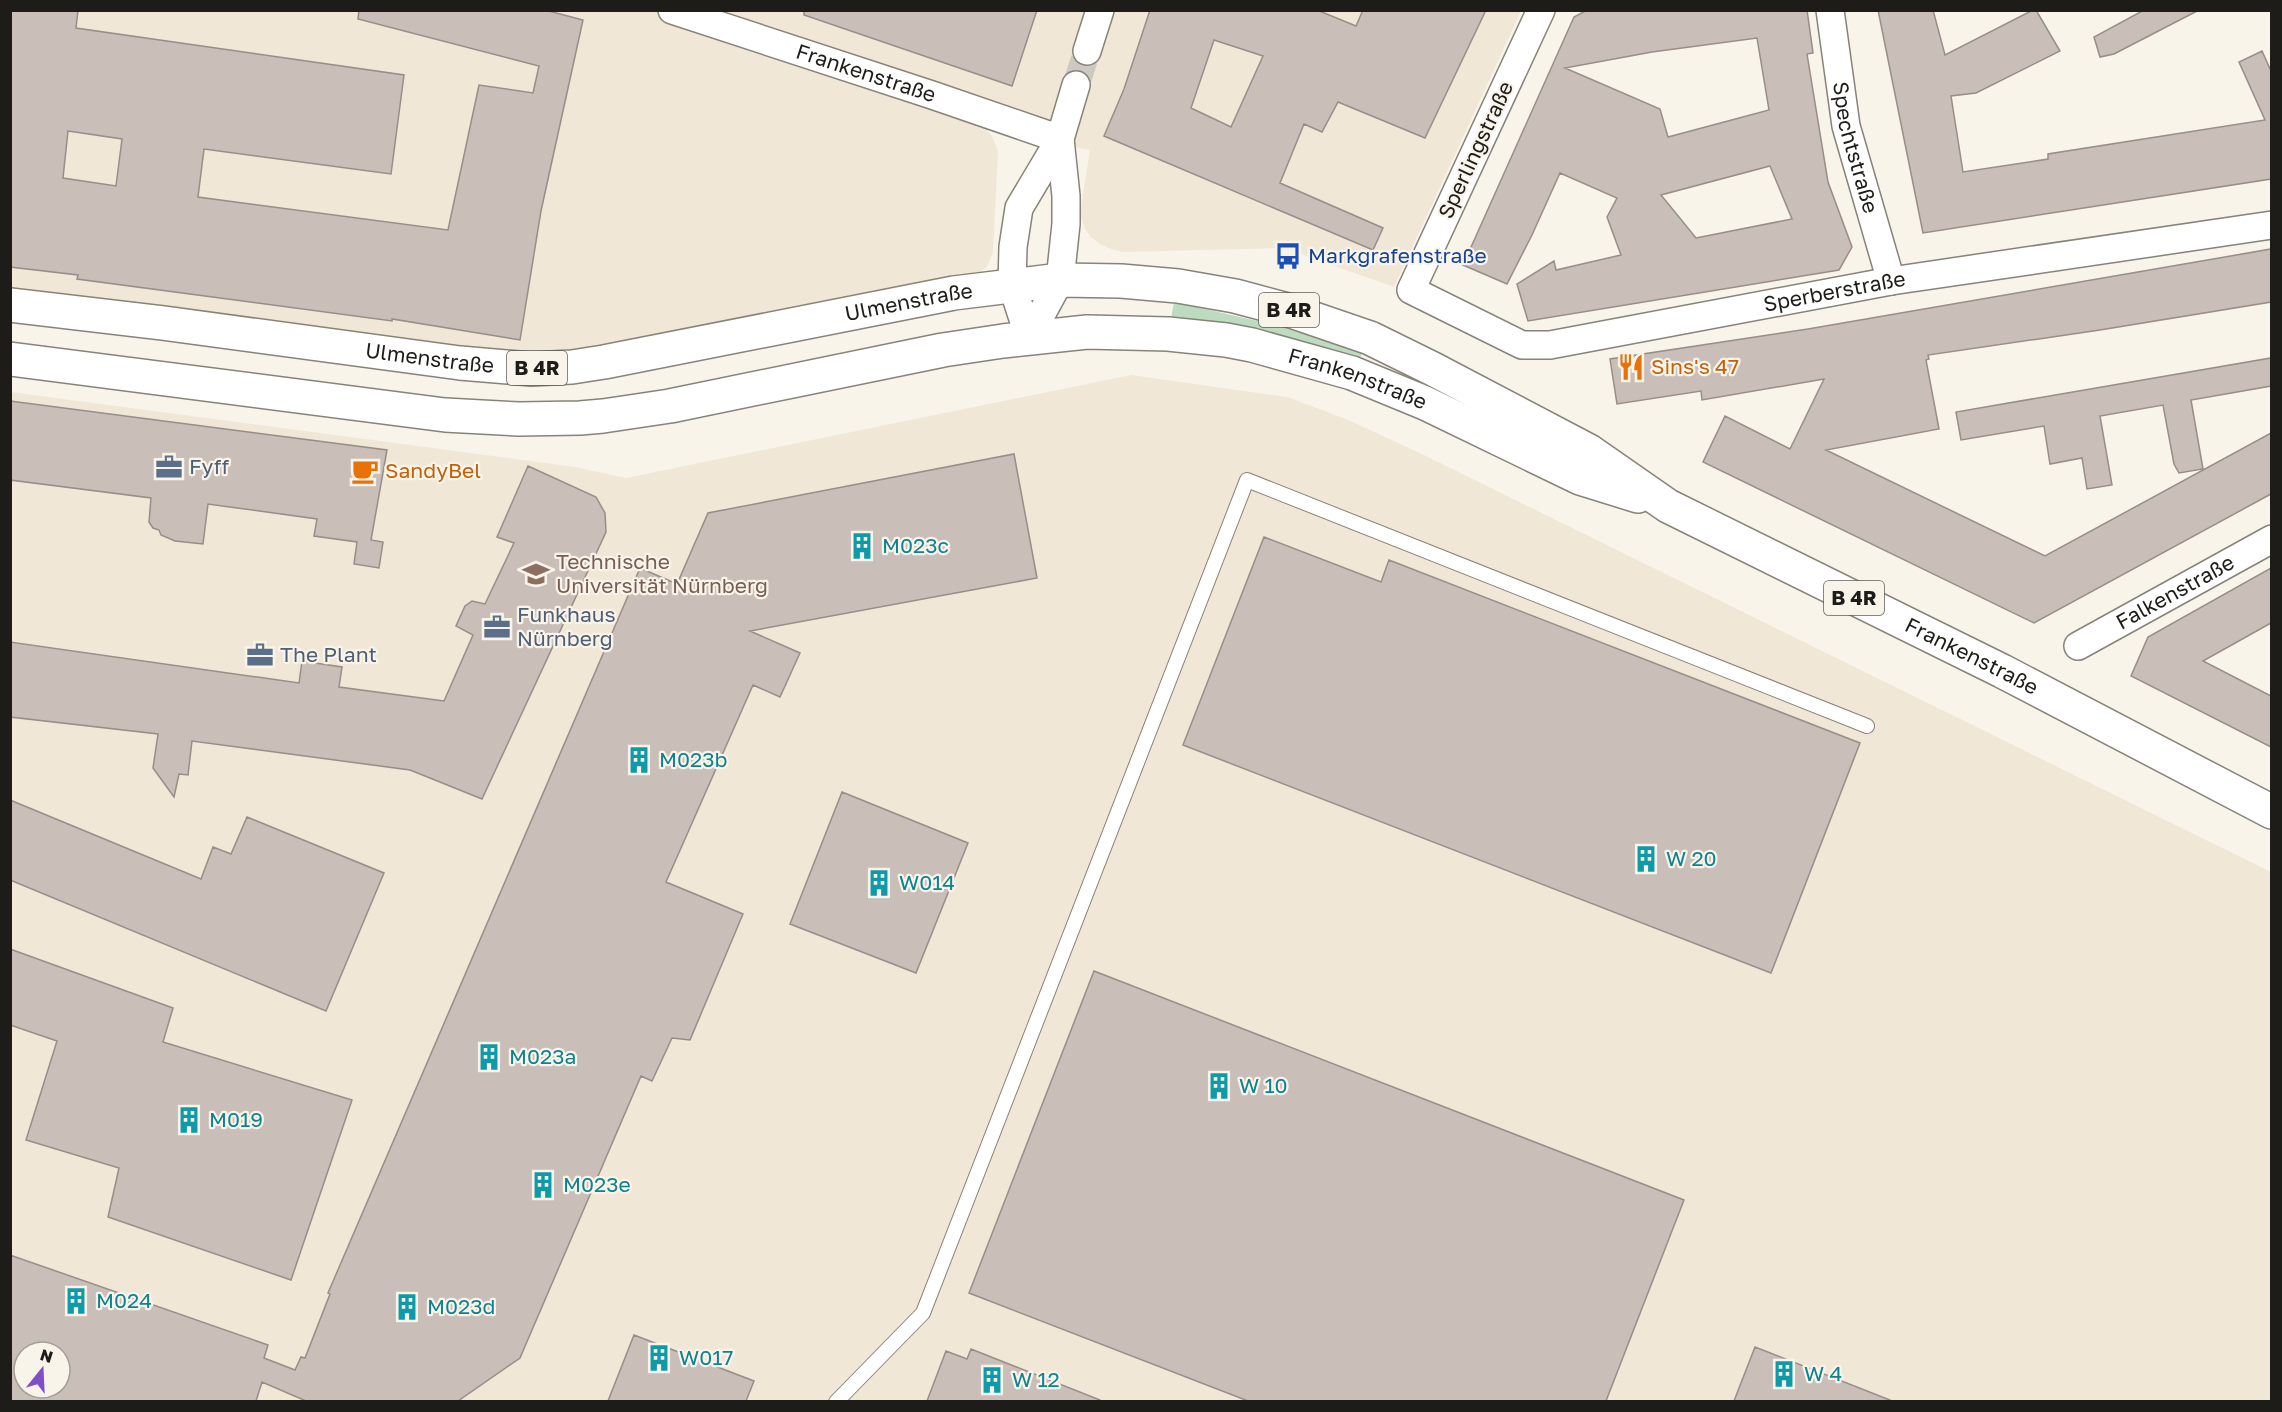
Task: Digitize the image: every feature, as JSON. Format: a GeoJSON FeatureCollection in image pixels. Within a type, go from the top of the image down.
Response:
{"type":"FeatureCollection","features":[{"type":"Feature","properties":{"kind":"main road","name":"Ulmenstraße"},"geometry":{"type":"LineString","coordinates":[[10,304],[460,363],[531,369],[572,367],[604,362],[954,293],[1060,280]]}},
{"type":"Feature","properties":{"kind":"main road","name":"Frankenstraße"},"geometry":{"type":"LineString","coordinates":[[1060,280],[1121,281],[1207,291],[1291,310],[1346,329],[1423,364],[1589,451],[1668,506]]}},
{"type":"Feature","properties":{"kind":"main road","name":"Frankenstraße"},"geometry":{"type":"LineString","coordinates":[[1029,337],[1087,332],[1168,334],[1226,340],[1274,350],[1352,373],[1425,403],[1580,478],[1668,506],[2002,670],[2271,812]]}},
{"type":"Feature","properties":{"kind":"main road","name":"B 4R"},"geometry":{"type":"LineString","coordinates":[[10,359],[445,415],[475,418],[570,418],[603,416],[670,406],[943,350],[1029,337]]}},
{"type":"Feature","properties":{"kind":"street","name":"Frankenstraße"},"geometry":{"type":"LineString","coordinates":[[672,10],[1060,139]]}},
{"type":"Feature","properties":{"kind":"street"},"geometry":{"type":"LineString","coordinates":[[1087,51],[1100,10]]}},
{"type":"Feature","properties":{"kind":"street","name":"Sperlingstraße"},"geometry":{"type":"LineString","coordinates":[[1411,290],[1541,10]]}},
{"type":"Feature","properties":{"kind":"street","name":"Spechtstraße"},"geometry":{"type":"LineString","coordinates":[[1830,10],[1846,126],[1891,281]]}},
{"type":"Feature","properties":{"kind":"street"},"geometry":{"type":"LineString","coordinates":[[1029,337],[1012,285],[1011,268],[1019,208],[1060,139],[1076,85]]}},
{"type":"Feature","properties":{"kind":"street"},"geometry":{"type":"LineString","coordinates":[[1029,337],[1060,280],[1066,224],[1060,139]]}},
{"type":"Feature","properties":{"kind":"street","name":"Sperberstraße"},"geometry":{"type":"LineString","coordinates":[[1411,290],[1522,345],[1550,345],[1891,281],[2271,225]]}},
{"type":"Feature","properties":{"kind":"street","name":"Falkenstraße"},"geometry":{"type":"LineString","coordinates":[[2078,646],[2271,539]]}},
{"type":"Feature","properties":{"kind":"lane"},"geometry":{"type":"LineString","coordinates":[[836,1401],[923,1312],[1248,480],[1867,726]]}},
{"type":"Feature","properties":{"kind":"shaded area"},"geometry":{"type":"Polygon","coordinates":[[[11,11],[1521,11],[1394,287],[1284,248],[1123,252],[1114,250],[1091,237],[1085,229],[1080,213],[1090,150],[986,130],[992,136],[998,151],[993,252],[987,267],[978,273],[595,347],[546,353],[514,353],[11,290],[11,11]]]}},
{"type":"Feature","properties":{"kind":"shaded area"},"geometry":{"type":"Polygon","coordinates":[[[1131,375],[1287,397],[1346,419],[1424,455],[2271,872],[2271,1401],[11,1402],[11,392],[575,467],[626,478],[1131,375]]]}},
{"type":"Feature","properties":{"kind":"green space"},"geometry":{"type":"Polygon","coordinates":[[[1174,302],[1280,326],[1362,353],[1359,361],[1327,348],[1271,333],[1171,319],[1174,302]]]}},
{"type":"Feature","properties":{"kind":"building"},"geometry":{"type":"Polygon","coordinates":[[[10,10],[78,10],[76,28],[404,75],[391,174],[204,149],[198,197],[448,230],[479,85],[533,93],[539,66],[358,19],[359,10],[545,10],[583,20],[541,211],[520,340],[392,319],[392,321],[77,279],[78,275],[10,267],[10,10]],[[68,131],[63,178],[116,186],[122,139],[68,131]]]}},
{"type":"Feature","properties":{"kind":"building"},"geometry":{"type":"Polygon","coordinates":[[[804,10],[1037,10],[1012,86],[804,15],[804,10]]]}},
{"type":"Feature","properties":{"kind":"building"},"geometry":{"type":"Polygon","coordinates":[[[1150,10],[1317,10],[1356,26],[1363,10],[1486,10],[1425,138],[1338,102],[1322,132],[1304,124],[1280,183],[1383,228],[1373,250],[1104,136],[1124,89],[1150,10]],[[1214,40],[1191,108],[1231,127],[1263,56],[1214,40]]]}},
{"type":"Feature","properties":{"kind":"building"},"geometry":{"type":"Polygon","coordinates":[[[1587,10],[1807,10],[1813,53],[1807,54],[1828,182],[1852,247],[1839,270],[1528,321],[1517,284],[1554,261],[1556,270],[1621,255],[1607,217],[1617,198],[1560,173],[1507,284],[1463,265],[1574,17],[1587,10]],[[1757,38],[1652,52],[1565,68],[1660,109],[1668,137],[1769,110],[1757,38]],[[1770,166],[1661,195],[1696,238],[1792,219],[1770,166]]]}},
{"type":"Feature","properties":{"kind":"building"},"geometry":{"type":"Polygon","coordinates":[[[1878,10],[1933,10],[1945,55],[2036,10],[2060,51],[1976,93],[1951,96],[1963,172],[2048,159],[2048,154],[2265,120],[2239,62],[2262,51],[2271,71],[2271,179],[1923,233],[1878,10]]]}},
{"type":"Feature","properties":{"kind":"building"},"geometry":{"type":"Polygon","coordinates":[[[2144,10],[2199,10],[2114,54],[2100,57],[2094,37],[2144,10]]]}},
{"type":"Feature","properties":{"kind":"building"},"geometry":{"type":"Polygon","coordinates":[[[2271,249],[2271,302],[1928,355],[1929,359],[1926,360],[1939,429],[1826,450],[2045,556],[2271,433],[2271,494],[2034,623],[1703,462],[1725,416],[1790,449],[1824,379],[1702,400],[1701,391],[1617,404],[1610,359],[1808,329],[2271,249]]]}},
{"type":"Feature","properties":{"kind":"building"},"geometry":{"type":"Polygon","coordinates":[[[2271,358],[2271,386],[2191,400],[2203,469],[2179,473],[2174,464],[2163,405],[2100,416],[2112,485],[2087,489],[2082,458],[2050,464],[2044,426],[1961,440],[1956,412],[2271,358]]]}},
{"type":"Feature","properties":{"kind":"building"},"geometry":{"type":"Polygon","coordinates":[[[10,401],[387,450],[371,540],[383,542],[379,568],[354,564],[357,542],[314,536],[317,519],[208,504],[203,544],[175,541],[161,535],[159,530],[153,528],[149,522],[151,498],[10,480],[10,401]]]}},
{"type":"Feature","properties":{"kind":"building"},"geometry":{"type":"Polygon","coordinates":[[[1014,454],[1037,578],[750,631],[800,653],[780,697],[753,685],[666,882],[743,914],[690,1040],[672,1038],[652,1081],[641,1076],[520,1358],[458,1401],[306,1401],[262,1382],[256,1401],[10,1401],[10,1255],[268,1345],[264,1358],[295,1370],[301,1357],[305,1358],[330,1294],[328,1293],[640,568],[677,584],[708,513],[1014,454]]]}},
{"type":"Feature","properties":{"kind":"building"},"geometry":{"type":"Polygon","coordinates":[[[528,466],[596,497],[605,513],[606,532],[482,799],[410,770],[192,741],[188,775],[179,774],[174,797],[153,768],[158,734],[10,717],[10,642],[299,683],[302,661],[342,667],[339,687],[444,701],[473,635],[456,626],[465,606],[472,601],[485,604],[514,543],[497,537],[528,466]]]}},
{"type":"Feature","properties":{"kind":"building","name":"W 20"},"geometry":{"type":"Polygon","coordinates":[[[1264,537],[1381,582],[1389,560],[1860,743],[1771,973],[1183,745],[1264,537]]]}},
{"type":"Feature","properties":{"kind":"building"},"geometry":{"type":"Polygon","coordinates":[[[2271,568],[2271,623],[2203,661],[2271,696],[2271,747],[2131,676],[2148,637],[2271,568]]]}},
{"type":"Feature","properties":{"kind":"building","name":"W014"},"geometry":{"type":"Polygon","coordinates":[[[842,792],[968,843],[916,973],[790,924],[842,792]]]}},
{"type":"Feature","properties":{"kind":"building"},"geometry":{"type":"Polygon","coordinates":[[[10,800],[201,879],[213,847],[231,854],[247,817],[384,873],[326,1011],[10,880],[10,800]]]}},
{"type":"Feature","properties":{"kind":"building","name":"M019"},"geometry":{"type":"Polygon","coordinates":[[[10,949],[173,1008],[163,1042],[352,1100],[291,1280],[108,1217],[119,1168],[26,1140],[57,1041],[10,1025],[10,949]]]}},
{"type":"Feature","properties":{"kind":"building","name":"W 10"},"geometry":{"type":"Polygon","coordinates":[[[1094,971],[1684,1200],[1606,1401],[1248,1401],[969,1293],[1094,971]]]}},
{"type":"Feature","properties":{"kind":"building","name":"W017"},"geometry":{"type":"Polygon","coordinates":[[[634,1335],[754,1381],[746,1401],[608,1401],[634,1335]]]}},
{"type":"Feature","properties":{"kind":"building","name":"W 4"},"geometry":{"type":"Polygon","coordinates":[[[1755,1347],[1890,1400],[1890,1401],[1734,1401],[1755,1347]]]}},
{"type":"Feature","properties":{"kind":"building","name":"W 12"},"geometry":{"type":"Polygon","coordinates":[[[971,1349],[1100,1401],[927,1401],[946,1351],[967,1359],[971,1349]]]}},
{"type":"Feature","properties":{"kind":"tunnel"},"geometry":{"type":"LineString","coordinates":[[1076,85],[1087,51]]}},
{"type":"Feature","properties":{"kind":"place","name":"Markgrafenstraße"},"geometry":{"type":"Point","coordinates":[1288,256]}},
{"type":"Feature","properties":{"kind":"place","name":"Sins's 47"},"geometry":{"type":"Point","coordinates":[1631,367]}},
{"type":"Feature","properties":{"kind":"place","name":"Fyff"},"geometry":{"type":"Point","coordinates":[169,467]}},
{"type":"Feature","properties":{"kind":"place","name":"SandyBel"},"geometry":{"type":"Point","coordinates":[365,471]}},
{"type":"Feature","properties":{"kind":"place","name":"M023c"},"geometry":{"type":"Point","coordinates":[862,546]}},
{"type":"Feature","properties":{"kind":"place","name":"Technische Universität Nürnberg"},"geometry":{"type":"Point","coordinates":[536,574]}},
{"type":"Feature","properties":{"kind":"place","name":"Funkhaus Nürnberg"},"geometry":{"type":"Point","coordinates":[497,627]}},
{"type":"Feature","properties":{"kind":"place","name":"The Plant"},"geometry":{"type":"Point","coordinates":[260,655]}},
{"type":"Feature","properties":{"kind":"place","name":"M023b"},"geometry":{"type":"Point","coordinates":[639,760]}},
{"type":"Feature","properties":{"kind":"place","name":"W 20"},"geometry":{"type":"Point","coordinates":[1646,859]}},
{"type":"Feature","properties":{"kind":"place","name":"W014"},"geometry":{"type":"Point","coordinates":[879,883]}},
{"type":"Feature","properties":{"kind":"place","name":"M023a"},"geometry":{"type":"Point","coordinates":[489,1057]}},
{"type":"Feature","properties":{"kind":"place","name":"W 10"},"geometry":{"type":"Point","coordinates":[1219,1086]}},
{"type":"Feature","properties":{"kind":"place","name":"M019"},"geometry":{"type":"Point","coordinates":[189,1120]}},
{"type":"Feature","properties":{"kind":"place","name":"M023e"},"geometry":{"type":"Point","coordinates":[543,1185]}},
{"type":"Feature","properties":{"kind":"place","name":"M024"},"geometry":{"type":"Point","coordinates":[76,1301]}},
{"type":"Feature","properties":{"kind":"place","name":"M023d"},"geometry":{"type":"Point","coordinates":[407,1307]}},
{"type":"Feature","properties":{"kind":"place","name":"W017"},"geometry":{"type":"Point","coordinates":[659,1358]}},
{"type":"Feature","properties":{"kind":"place","name":"W 4"},"geometry":{"type":"Point","coordinates":[1784,1374]}},
{"type":"Feature","properties":{"kind":"place","name":"W 12"},"geometry":{"type":"Point","coordinates":[992,1380]}}]}
